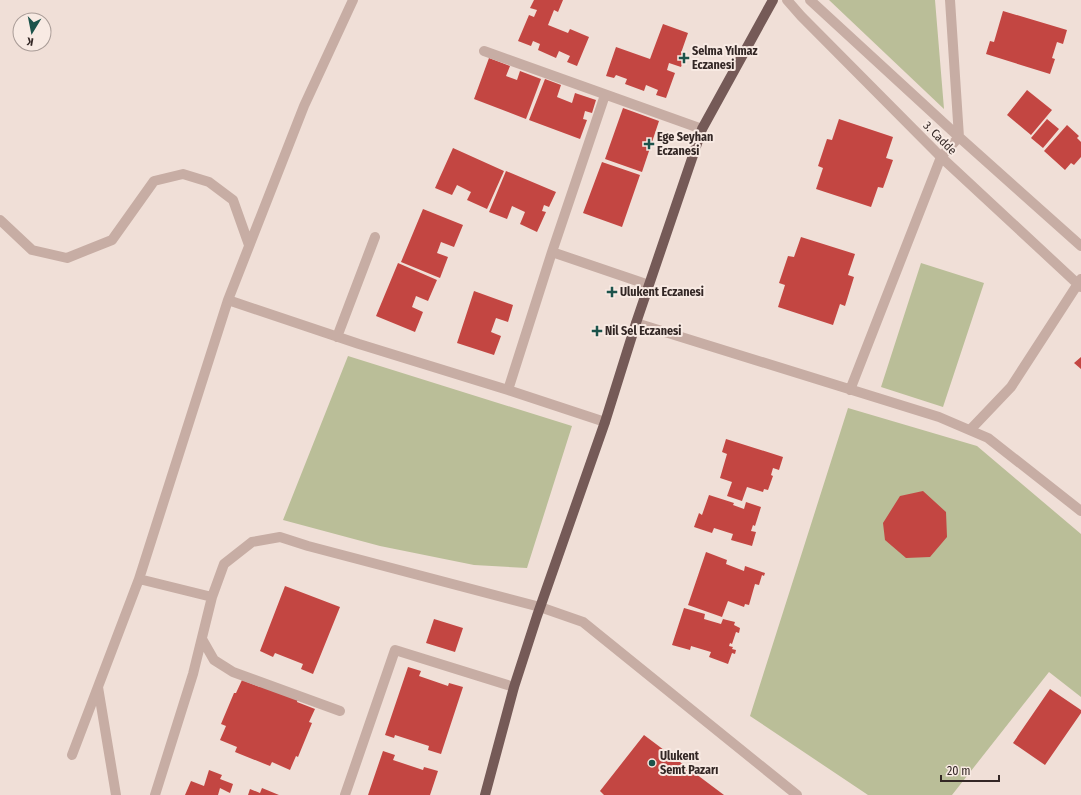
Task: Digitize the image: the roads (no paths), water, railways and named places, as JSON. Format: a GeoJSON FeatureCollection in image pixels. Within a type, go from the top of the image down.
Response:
{"type":"FeatureCollection","features":[{"type":"Feature","properties":{"kind":"main road"},"geometry":{"type":"LineString","coordinates":[[485,795],[514,687],[540,607],[605,422],[636,323],[702,129],[773,0]]}},
{"type":"Feature","properties":{"kind":"street"},"geometry":{"type":"LineString","coordinates":[[72,755],[139,579],[228,300],[304,106],[353,0]]}},
{"type":"Feature","properties":{"kind":"street","name":"3. Cadde"},"geometry":{"type":"LineString","coordinates":[[787,0],[801,16],[941,157],[1080,283]]}},
{"type":"Feature","properties":{"kind":"street","name":"3. Cadde"},"geometry":{"type":"LineString","coordinates":[[810,0],[959,137],[1081,246]]}},
{"type":"Feature","properties":{"kind":"street"},"geometry":{"type":"LineString","coordinates":[[850,390],[941,157],[959,137],[950,0]]}},
{"type":"Feature","properties":{"kind":"street"},"geometry":{"type":"LineString","coordinates":[[484,51],[702,129]]}},
{"type":"Feature","properties":{"kind":"street"},"geometry":{"type":"LineString","coordinates":[[508,390],[552,252],[605,95]]}},
{"type":"Feature","properties":{"kind":"street"},"geometry":{"type":"LineString","coordinates":[[0,220],[32,250],[67,258],[112,240],[154,181],[183,174],[209,182],[233,200],[249,245]]}},
{"type":"Feature","properties":{"kind":"street"},"geometry":{"type":"LineString","coordinates":[[337,336],[375,238]]}},
{"type":"Feature","properties":{"kind":"street"},"geometry":{"type":"LineString","coordinates":[[552,252],[649,284]]}},
{"type":"Feature","properties":{"kind":"street"},"geometry":{"type":"LineString","coordinates":[[970,430],[1011,387],[1040,340],[1080,283]]}},
{"type":"Feature","properties":{"kind":"street"},"geometry":{"type":"LineString","coordinates":[[228,300],[605,422]]}},
{"type":"Feature","properties":{"kind":"street"},"geometry":{"type":"LineString","coordinates":[[636,323],[938,417],[970,430],[988,438],[1081,511]]}},
{"type":"Feature","properties":{"kind":"street"},"geometry":{"type":"LineString","coordinates":[[155,795],[193,674],[212,597],[224,564],[252,542],[280,537],[308,546],[540,607],[583,622],[797,795]]}},
{"type":"Feature","properties":{"kind":"street"},"geometry":{"type":"LineString","coordinates":[[139,579],[212,597]]}},
{"type":"Feature","properties":{"kind":"street"},"geometry":{"type":"LineString","coordinates":[[202,639],[214,660],[233,672],[340,711]]}},
{"type":"Feature","properties":{"kind":"street"},"geometry":{"type":"LineString","coordinates":[[345,795],[395,650],[514,687]]}},
{"type":"Feature","properties":{"kind":"street"},"geometry":{"type":"LineString","coordinates":[[98,687],[116,795]]}},
{"type":"Feature","properties":{"kind":"place","name":"Selma Yılmaz Eczanesi"},"geometry":{"type":"Point","coordinates":[684,58]}},
{"type":"Feature","properties":{"kind":"place","name":"Ege Seyhan Eczanesi"},"geometry":{"type":"Point","coordinates":[649,144]}},
{"type":"Feature","properties":{"kind":"place","name":"Ulukent Eczanesi"},"geometry":{"type":"Point","coordinates":[612,292]}},
{"type":"Feature","properties":{"kind":"place","name":"Nil Sel Eczanesi"},"geometry":{"type":"Point","coordinates":[597,331]}},
{"type":"Feature","properties":{"kind":"place","name":"Ulukent Semt Pazarı"},"geometry":{"type":"Point","coordinates":[652,763]}}]}
